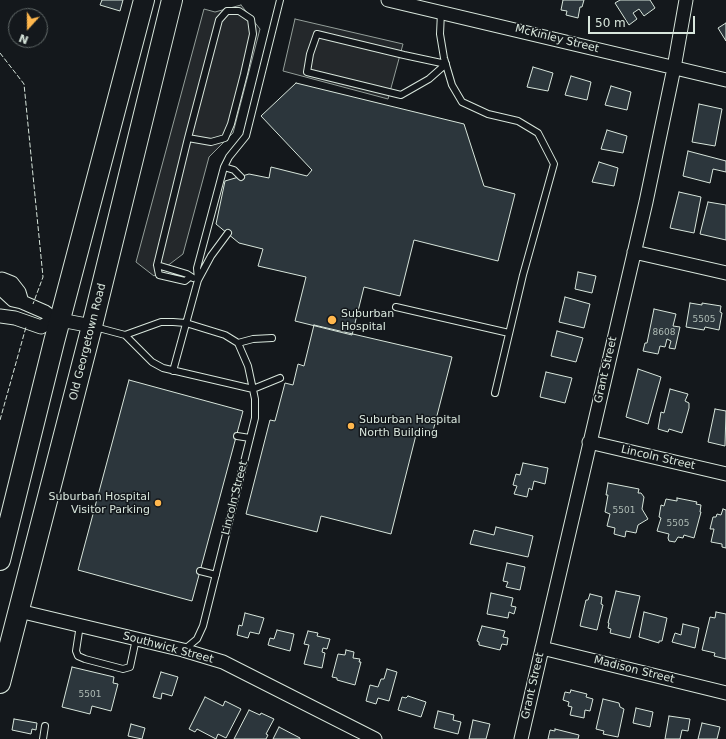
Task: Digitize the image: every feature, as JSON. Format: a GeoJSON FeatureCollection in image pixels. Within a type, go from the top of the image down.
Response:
{"type":"FeatureCollection","features":[{"type":"Feature","properties":{"kind":"main road"},"geometry":{"type":"LineString","coordinates":[[0,560],[58,319],[144,0]]}},
{"type":"Feature","properties":{"kind":"main road","name":"Old Georgetown Road"},"geometry":{"type":"LineString","coordinates":[[0,683],[92,326],[172,0]]}},
{"type":"Feature","properties":{"kind":"street","name":"McKinley Street"},"geometry":{"type":"LineString","coordinates":[[388,0],[726,80]]}},
{"type":"Feature","properties":{"kind":"street","name":"Grant Street"},"geometry":{"type":"LineString","coordinates":[[521,739],[634,252],[674,68],[686,0]]}},
{"type":"Feature","properties":{"kind":"street"},"geometry":{"type":"LineString","coordinates":[[634,252],[726,273]]}},
{"type":"Feature","properties":{"kind":"street"},"geometry":{"type":"LineString","coordinates":[[0,280],[2,279],[12,283],[19,292],[22,302]]}},
{"type":"Feature","properties":{"kind":"street"},"geometry":{"type":"LineString","coordinates":[[0,288],[12,300],[22,302],[58,319],[92,326]]}},
{"type":"Feature","properties":{"kind":"street"},"geometry":{"type":"LineString","coordinates":[[0,316],[15,318],[40,327],[58,319]]}},
{"type":"Feature","properties":{"kind":"street","name":"Lincoln Street"},"geometry":{"type":"LineString","coordinates":[[590,442],[726,474]]}},
{"type":"Feature","properties":{"kind":"street","name":"Southwick Street"},"geometry":{"type":"LineString","coordinates":[[19,611],[183,650],[223,662],[375,739]]}},
{"type":"Feature","properties":{"kind":"street","name":"Madison Street"},"geometry":{"type":"LineString","coordinates":[[542,648],[726,693]]}},
{"type":"Feature","properties":{"kind":"lane"},"geometry":{"type":"LineString","coordinates":[[198,280],[197,268],[224,167],[229,157],[246,136],[280,0]]}},
{"type":"Feature","properties":{"kind":"lane"},"geometry":{"type":"LineString","coordinates":[[188,138],[211,142],[225,138],[244,74],[253,34],[251,19],[239,11],[227,11],[219,20],[188,138],[157,265],[187,274],[198,280]]}},
{"type":"Feature","properties":{"kind":"lane"},"geometry":{"type":"LineString","coordinates":[[440,12],[440,34],[446,64],[452,86],[462,102],[488,114],[518,121],[538,133],[554,164],[523,275],[495,393]]}},
{"type":"Feature","properties":{"kind":"lane"},"geometry":{"type":"LineString","coordinates":[[317,34],[446,64],[429,79],[402,95],[307,72],[310,54],[317,34]]}},
{"type":"Feature","properties":{"kind":"lane"},"geometry":{"type":"LineString","coordinates":[[224,167],[234,170],[241,177]]}},
{"type":"Feature","properties":{"kind":"lane"},"geometry":{"type":"LineString","coordinates":[[173,371],[198,280],[211,256],[228,233]]}},
{"type":"Feature","properties":{"kind":"lane"},"geometry":{"type":"LineString","coordinates":[[396,307],[510,333]]}},
{"type":"Feature","properties":{"kind":"lane"},"geometry":{"type":"LineString","coordinates":[[125,335],[161,322],[173,322],[186,324],[225,335],[238,343],[253,339],[272,338]]}},
{"type":"Feature","properties":{"kind":"lane"},"geometry":{"type":"LineString","coordinates":[[92,326],[125,335],[152,362],[173,371],[253,389],[280,378]]}},
{"type":"Feature","properties":{"kind":"lane","name":"Lincoln Street"},"geometry":{"type":"LineString","coordinates":[[183,650],[197,638],[203,626],[250,438],[256,408],[248,366],[238,343]]}},
{"type":"Feature","properties":{"kind":"lane"},"geometry":{"type":"LineString","coordinates":[[237,436],[250,438]]}},
{"type":"Feature","properties":{"kind":"lane"},"geometry":{"type":"LineString","coordinates":[[200,571],[216,575]]}},
{"type":"Feature","properties":{"kind":"lane"},"geometry":{"type":"LineString","coordinates":[[80,625],[76,651],[78,656],[123,669],[130,667],[136,639]]}},
{"type":"Feature","properties":{"kind":"lane"},"geometry":{"type":"LineString","coordinates":[[43,739],[45,726]]}},
{"type":"Feature","properties":{"kind":"shaded area"},"geometry":{"type":"Polygon","coordinates":[[[241,5],[260,29],[233,133],[209,157],[183,254],[154,276],[136,262],[204,9],[215,12],[241,5]]]}},
{"type":"Feature","properties":{"kind":"shaded area"},"geometry":{"type":"Polygon","coordinates":[[[295,19],[403,44],[388,99],[283,71],[295,19]]]}},
{"type":"Feature","properties":{"kind":"building"},"geometry":{"type":"Polygon","coordinates":[[[102,0],[123,0],[120,11],[100,5],[102,0]]]}},
{"type":"Feature","properties":{"kind":"building"},"geometry":{"type":"Polygon","coordinates":[[[563,0],[584,0],[582,7],[580,7],[578,18],[566,15],[567,11],[561,10],[563,0]]]}},
{"type":"Feature","properties":{"kind":"building"},"geometry":{"type":"Polygon","coordinates":[[[620,0],[650,0],[655,8],[644,16],[639,9],[633,13],[637,19],[629,25],[615,3],[620,0]]]}},
{"type":"Feature","properties":{"kind":"building"},"geometry":{"type":"Polygon","coordinates":[[[726,23],[726,41],[718,28],[726,23]]]}},
{"type":"Feature","properties":{"kind":"building"},"geometry":{"type":"Polygon","coordinates":[[[533,67],[553,73],[548,91],[527,87],[533,67]]]}},
{"type":"Feature","properties":{"kind":"building"},"geometry":{"type":"Polygon","coordinates":[[[571,76],[591,82],[587,100],[565,95],[571,76]]]}},
{"type":"Feature","properties":{"kind":"building"},"geometry":{"type":"Polygon","coordinates":[[[296,83],[464,124],[484,186],[515,194],[498,261],[414,240],[400,296],[364,287],[352,335],[295,321],[306,277],[258,266],[263,249],[239,243],[216,224],[225,181],[249,174],[269,178],[271,167],[307,176],[312,170],[261,116],[296,83]]]}},
{"type":"Feature","properties":{"kind":"building"},"geometry":{"type":"Polygon","coordinates":[[[611,86],[631,92],[627,110],[605,105],[611,86]]]}},
{"type":"Feature","properties":{"kind":"building"},"geometry":{"type":"Polygon","coordinates":[[[699,104],[722,109],[715,146],[692,142],[699,104]]]}},
{"type":"Feature","properties":{"kind":"building"},"geometry":{"type":"Polygon","coordinates":[[[607,130],[627,136],[623,153],[601,149],[607,130]]]}},
{"type":"Feature","properties":{"kind":"building"},"geometry":{"type":"Polygon","coordinates":[[[688,151],[726,161],[726,172],[713,169],[710,183],[683,176],[688,151]]]}},
{"type":"Feature","properties":{"kind":"building"},"geometry":{"type":"Polygon","coordinates":[[[599,162],[618,168],[614,186],[592,182],[599,162]]]}},
{"type":"Feature","properties":{"kind":"building"},"geometry":{"type":"Polygon","coordinates":[[[679,192],[701,197],[694,233],[670,228],[679,192]]]}},
{"type":"Feature","properties":{"kind":"building"},"geometry":{"type":"Polygon","coordinates":[[[708,202],[726,205],[726,240],[700,234],[708,202]]]}},
{"type":"Feature","properties":{"kind":"building"},"geometry":{"type":"Polygon","coordinates":[[[578,272],[596,276],[592,293],[575,289],[578,272]]]}},
{"type":"Feature","properties":{"kind":"building"},"geometry":{"type":"Polygon","coordinates":[[[565,297],[590,304],[584,328],[559,322],[565,297]]]}},
{"type":"Feature","properties":{"kind":"building"},"geometry":{"type":"Polygon","coordinates":[[[690,303],[721,306],[720,312],[722,313],[719,330],[705,327],[704,330],[686,327],[690,303]]]}},
{"type":"Feature","properties":{"kind":"building"},"geometry":{"type":"Polygon","coordinates":[[[654,309],[676,314],[673,326],[680,327],[675,349],[669,348],[671,341],[667,339],[665,347],[660,346],[658,354],[643,351],[645,343],[647,343],[654,309]]]}},
{"type":"Feature","properties":{"kind":"building","name":"Suburban Hospital North Building"},"geometry":{"type":"Polygon","coordinates":[[[314,325],[452,357],[432,435],[417,431],[391,534],[321,516],[317,532],[246,514],[270,420],[275,421],[285,383],[293,385],[298,364],[304,366],[314,325]]]}},
{"type":"Feature","properties":{"kind":"building"},"geometry":{"type":"Polygon","coordinates":[[[557,331],[583,338],[576,362],[551,356],[557,331]]]}},
{"type":"Feature","properties":{"kind":"building"},"geometry":{"type":"Polygon","coordinates":[[[638,369],[661,377],[648,424],[626,417],[638,369]]]}},
{"type":"Feature","properties":{"kind":"building"},"geometry":{"type":"Polygon","coordinates":[[[546,372],[572,378],[565,403],[540,397],[546,372]]]}},
{"type":"Feature","properties":{"kind":"building","name":"Suburban Hospital Visitor Parking"},"geometry":{"type":"Polygon","coordinates":[[[129,380],[243,411],[192,601],[78,570],[129,380]]]}},
{"type":"Feature","properties":{"kind":"building"},"geometry":{"type":"Polygon","coordinates":[[[670,389],[688,394],[685,401],[689,403],[689,408],[682,433],[669,429],[668,432],[658,429],[661,412],[664,413],[670,389]]]}},
{"type":"Feature","properties":{"kind":"building"},"geometry":{"type":"Polygon","coordinates":[[[715,409],[726,411],[725,446],[708,442],[715,409]]]}},
{"type":"Feature","properties":{"kind":"building"},"geometry":{"type":"Polygon","coordinates":[[[523,463],[548,468],[545,484],[534,481],[532,490],[529,488],[527,497],[514,494],[517,486],[513,485],[516,474],[520,475],[523,463]]]}},
{"type":"Feature","properties":{"kind":"building"},"geometry":{"type":"Polygon","coordinates":[[[608,483],[639,489],[638,493],[641,493],[644,497],[642,509],[648,519],[638,525],[636,533],[626,531],[625,537],[614,534],[615,528],[607,526],[610,514],[605,512],[608,495],[606,495],[608,483]]]}},
{"type":"Feature","properties":{"kind":"building"},"geometry":{"type":"Polygon","coordinates":[[[677,498],[697,502],[696,504],[701,505],[701,512],[694,538],[684,535],[683,538],[678,537],[675,542],[669,541],[669,534],[657,531],[661,518],[659,517],[661,505],[664,506],[666,499],[677,501],[677,498]]]}},
{"type":"Feature","properties":{"kind":"building"},"geometry":{"type":"Polygon","coordinates":[[[723,509],[726,510],[726,548],[722,547],[722,544],[711,542],[714,529],[710,529],[713,517],[716,517],[717,514],[721,515],[723,509]]]}},
{"type":"Feature","properties":{"kind":"building"},"geometry":{"type":"Polygon","coordinates":[[[496,527],[533,536],[528,557],[470,544],[474,530],[494,535],[496,527]]]}},
{"type":"Feature","properties":{"kind":"building"},"geometry":{"type":"Polygon","coordinates":[[[507,563],[525,567],[520,590],[506,587],[508,582],[503,581],[507,563]]]}},
{"type":"Feature","properties":{"kind":"building"},"geometry":{"type":"Polygon","coordinates":[[[616,591],[640,596],[630,638],[610,633],[611,629],[608,628],[616,591]]]}},
{"type":"Feature","properties":{"kind":"building"},"geometry":{"type":"Polygon","coordinates":[[[491,593],[513,598],[511,606],[516,607],[514,614],[509,612],[508,618],[487,614],[491,593]]]}},
{"type":"Feature","properties":{"kind":"building"},"geometry":{"type":"Polygon","coordinates":[[[590,594],[602,597],[601,604],[603,605],[597,630],[580,626],[586,600],[588,600],[590,594]]]}},
{"type":"Feature","properties":{"kind":"building"},"geometry":{"type":"Polygon","coordinates":[[[644,612],[667,618],[662,641],[659,641],[659,643],[639,637],[644,612]]]}},
{"type":"Feature","properties":{"kind":"building"},"geometry":{"type":"Polygon","coordinates":[[[716,612],[726,614],[726,659],[714,656],[715,653],[702,650],[710,617],[715,618],[716,612]]]}},
{"type":"Feature","properties":{"kind":"building"},"geometry":{"type":"Polygon","coordinates":[[[245,613],[264,618],[259,634],[250,632],[248,638],[237,635],[239,625],[242,626],[245,613]]]}},
{"type":"Feature","properties":{"kind":"building"},"geometry":{"type":"Polygon","coordinates":[[[683,624],[699,628],[695,648],[672,642],[675,633],[681,635],[683,624]]]}},
{"type":"Feature","properties":{"kind":"building"},"geometry":{"type":"Polygon","coordinates":[[[482,626],[505,631],[503,637],[508,638],[507,645],[502,644],[500,650],[479,645],[479,642],[477,641],[482,626]]]}},
{"type":"Feature","properties":{"kind":"building"},"geometry":{"type":"Polygon","coordinates":[[[277,630],[294,634],[290,651],[268,645],[270,638],[274,639],[277,630]]]}},
{"type":"Feature","properties":{"kind":"building"},"geometry":{"type":"Polygon","coordinates":[[[308,631],[318,633],[317,636],[330,639],[327,649],[323,648],[322,652],[325,653],[322,668],[304,664],[309,645],[304,644],[308,631]]]}},
{"type":"Feature","properties":{"kind":"building"},"geometry":{"type":"Polygon","coordinates":[[[346,650],[354,652],[353,658],[360,659],[359,662],[361,662],[355,685],[332,677],[338,654],[345,655],[346,650]]]}},
{"type":"Feature","properties":{"kind":"building"},"geometry":{"type":"Polygon","coordinates":[[[72,667],[114,677],[113,683],[118,684],[111,711],[92,706],[90,714],[62,707],[72,667]]]}},
{"type":"Feature","properties":{"kind":"building"},"geometry":{"type":"Polygon","coordinates":[[[387,669],[397,672],[389,701],[378,698],[376,704],[366,701],[370,685],[378,687],[381,679],[384,679],[387,669]]]}},
{"type":"Feature","properties":{"kind":"building"},"geometry":{"type":"Polygon","coordinates":[[[161,672],[178,677],[172,696],[162,693],[161,699],[153,697],[161,672]]]}},
{"type":"Feature","properties":{"kind":"building"},"geometry":{"type":"Polygon","coordinates":[[[571,690],[587,694],[586,697],[593,699],[590,711],[585,710],[584,718],[570,715],[572,707],[568,706],[569,702],[563,700],[565,692],[570,693],[571,690]]]}},
{"type":"Feature","properties":{"kind":"building"},"geometry":{"type":"Polygon","coordinates":[[[408,696],[426,702],[421,717],[398,710],[402,697],[406,698],[408,696]]]}},
{"type":"Feature","properties":{"kind":"building"},"geometry":{"type":"Polygon","coordinates":[[[205,697],[223,706],[225,701],[241,709],[226,738],[218,734],[216,739],[197,729],[195,732],[189,729],[205,697]]]}},
{"type":"Feature","properties":{"kind":"building"},"geometry":{"type":"Polygon","coordinates":[[[603,699],[619,703],[620,707],[624,709],[618,737],[603,734],[604,731],[596,729],[603,699]]]}},
{"type":"Feature","properties":{"kind":"building"},"geometry":{"type":"Polygon","coordinates":[[[636,708],[653,712],[650,727],[633,723],[636,708]]]}},
{"type":"Feature","properties":{"kind":"building"},"geometry":{"type":"Polygon","coordinates":[[[249,710],[260,715],[261,713],[274,719],[266,734],[268,735],[266,739],[234,739],[249,710]]]}},
{"type":"Feature","properties":{"kind":"building"},"geometry":{"type":"Polygon","coordinates":[[[438,711],[454,715],[453,720],[461,722],[458,734],[434,728],[438,711]]]}},
{"type":"Feature","properties":{"kind":"building"},"geometry":{"type":"Polygon","coordinates":[[[669,716],[690,719],[688,731],[682,730],[680,739],[665,739],[669,716]]]}},
{"type":"Feature","properties":{"kind":"building"},"geometry":{"type":"Polygon","coordinates":[[[14,719],[37,723],[36,730],[32,729],[31,734],[12,730],[14,719]]]}},
{"type":"Feature","properties":{"kind":"building"},"geometry":{"type":"Polygon","coordinates":[[[473,720],[490,724],[486,739],[469,739],[473,720]]]}},
{"type":"Feature","properties":{"kind":"building"},"geometry":{"type":"Polygon","coordinates":[[[702,723],[720,727],[717,739],[698,739],[702,723]]]}},
{"type":"Feature","properties":{"kind":"building"},"geometry":{"type":"Polygon","coordinates":[[[131,724],[145,728],[142,739],[128,736],[131,724]]]}},
{"type":"Feature","properties":{"kind":"building"},"geometry":{"type":"Polygon","coordinates":[[[279,727],[300,738],[300,739],[273,739],[279,727]]]}},
{"type":"Feature","properties":{"kind":"building"},"geometry":{"type":"Polygon","coordinates":[[[555,729],[579,735],[578,739],[548,739],[550,730],[555,731],[555,729]]]}},
{"type":"Feature","properties":{"kind":"fence"},"geometry":{"type":"LineString","coordinates":[[0,53],[24,84],[43,277],[33,304]]}},
{"type":"Feature","properties":{"kind":"fence"},"geometry":{"type":"LineString","coordinates":[[0,420],[26,327]]}},
{"type":"Feature","properties":{"kind":"place","name":"Suburban Hospital"},"geometry":{"type":"Point","coordinates":[332,320]}},
{"type":"Feature","properties":{"kind":"place","name":"Suburban Hospital North Building"},"geometry":{"type":"Point","coordinates":[351,426]}},
{"type":"Feature","properties":{"kind":"place","name":"Suburban Hospital Visitor Parking"},"geometry":{"type":"Point","coordinates":[158,503]}}]}
